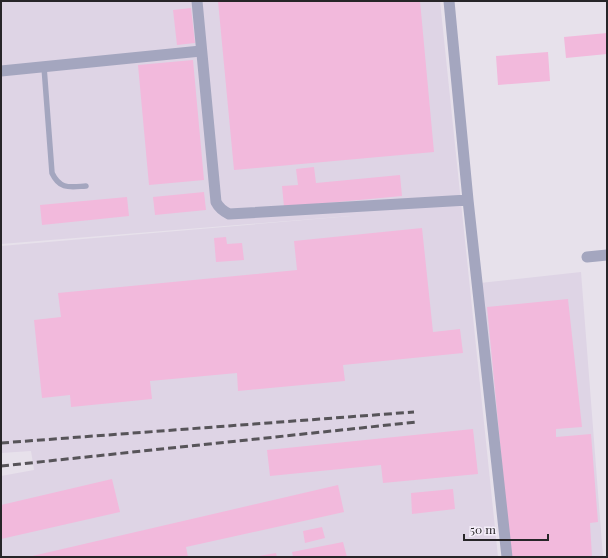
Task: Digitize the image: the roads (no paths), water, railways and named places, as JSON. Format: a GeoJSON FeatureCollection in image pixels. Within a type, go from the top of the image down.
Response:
{"type":"FeatureCollection","features":[{"type":"Feature","properties":{"kind":"street"},"geometry":{"type":"LineString","coordinates":[[197,1],[216,202],[225,212],[229,214],[468,200]]}},
{"type":"Feature","properties":{"kind":"street"},"geometry":{"type":"LineString","coordinates":[[449,1],[468,200],[507,557]]}},
{"type":"Feature","properties":{"kind":"street"},"geometry":{"type":"LineString","coordinates":[[1,71],[201,51]]}},
{"type":"Feature","properties":{"kind":"street"},"geometry":{"type":"LineString","coordinates":[[587,257],[607,255]]}},
{"type":"Feature","properties":{"kind":"lane"},"geometry":{"type":"LineString","coordinates":[[44,67],[52,173],[58,182],[66,187],[86,186]]}},
{"type":"Feature","properties":{"kind":"railway"},"geometry":{"type":"LineString","coordinates":[[1,443],[414,412]]}},
{"type":"Feature","properties":{"kind":"railway"},"geometry":{"type":"LineString","coordinates":[[1,466],[417,422]]}}]}
